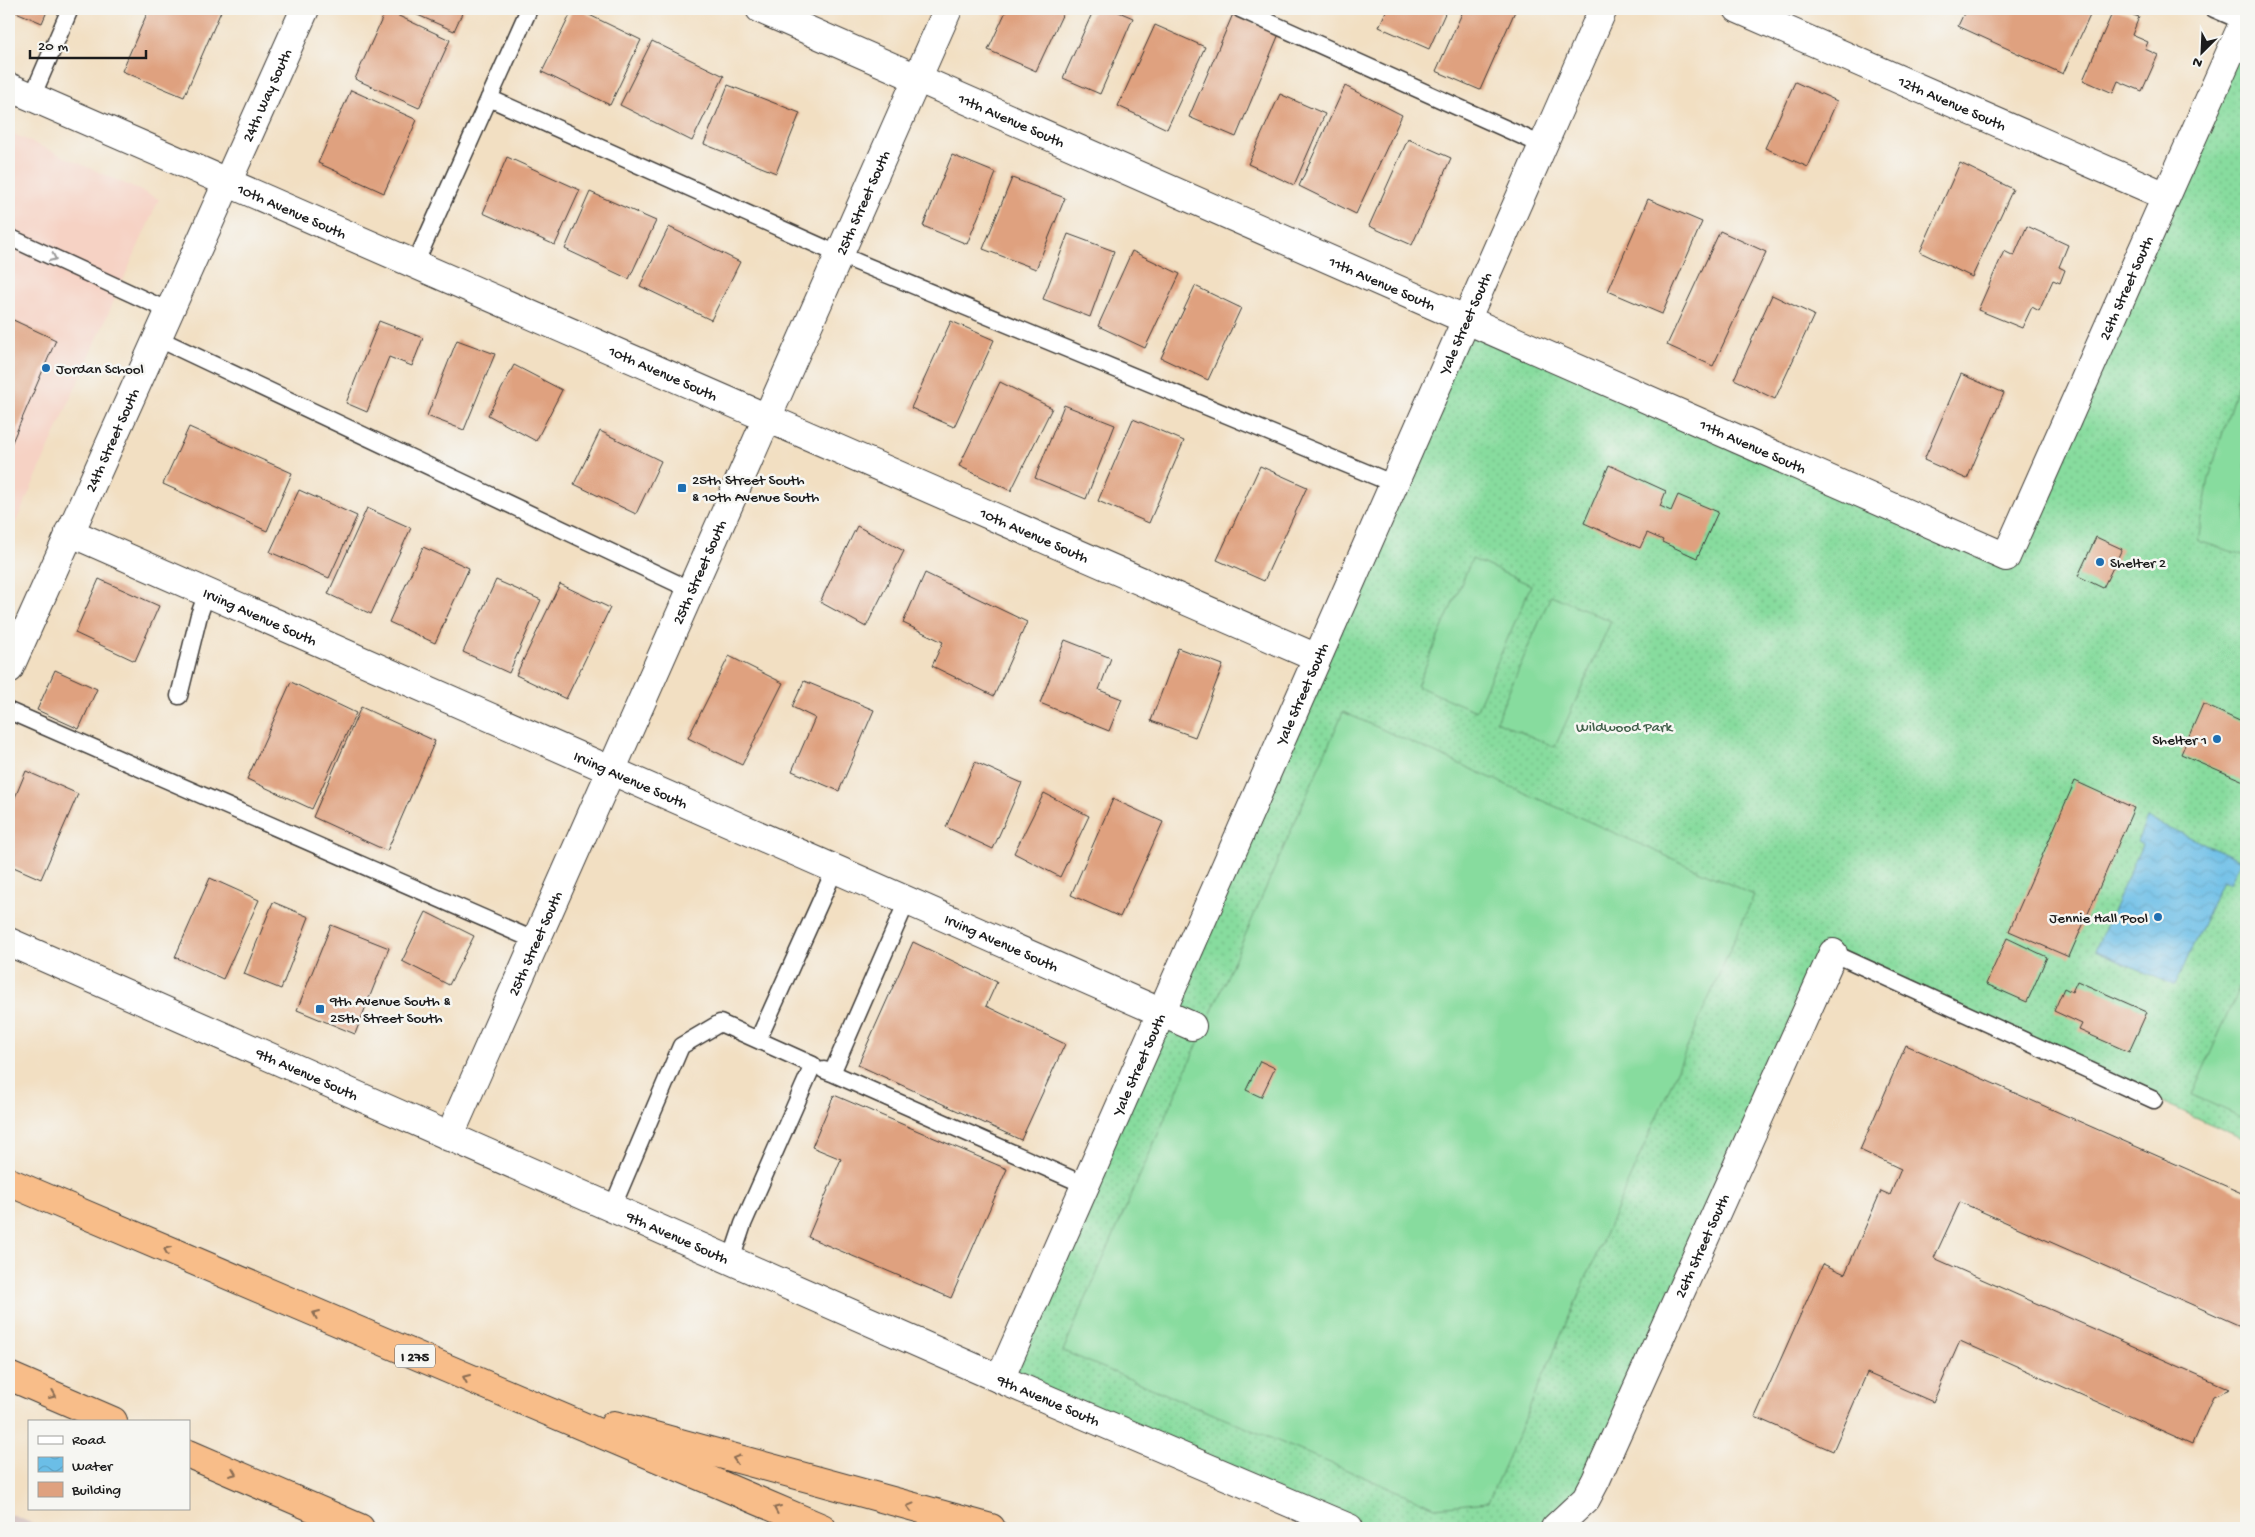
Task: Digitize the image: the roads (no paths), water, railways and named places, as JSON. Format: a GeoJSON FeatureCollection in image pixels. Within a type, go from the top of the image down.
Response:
{"type":"FeatureCollection","features":[{"type":"Feature","properties":{"kind":"highway","name":"I 275"},"geometry":{"type":"LineString","coordinates":[[9,1182],[822,1528]]}},
{"type":"Feature","properties":{"kind":"highway"},"geometry":{"type":"LineString","coordinates":[[9,1376],[110,1420]]}},
{"type":"Feature","properties":{"kind":"highway"},"geometry":{"type":"LineString","coordinates":[[506,1395],[991,1528]]}},
{"type":"Feature","properties":{"kind":"highway"},"geometry":{"type":"LineString","coordinates":[[190,1454],[360,1528]]}},
{"type":"Feature","properties":{"kind":"highway"},"geometry":{"type":"LineString","coordinates":[[306,1505],[349,1528]]}},
{"type":"Feature","properties":{"kind":"street","name":"24th Way South"},"geometry":{"type":"LineString","coordinates":[[227,183],[306,9]]}},
{"type":"Feature","properties":{"kind":"street","name":"11th Avenue South"},"geometry":{"type":"LineString","coordinates":[[760,9],[2006,557]]}},
{"type":"Feature","properties":{"kind":"street","name":"25th Street South"},"geometry":{"type":"LineString","coordinates":[[449,1137],[948,9]]}},
{"type":"Feature","properties":{"kind":"street","name":"Yale Street South"},"geometry":{"type":"LineString","coordinates":[[1000,1379],[1603,9]]}},
{"type":"Feature","properties":{"kind":"street","name":"12th Avenue South"},"geometry":{"type":"LineString","coordinates":[[1738,9],[2166,196]]}},
{"type":"Feature","properties":{"kind":"street","name":"26th Street South"},"geometry":{"type":"LineString","coordinates":[[2006,557],[2245,21]]}},
{"type":"Feature","properties":{"kind":"street","name":"10th Avenue South"},"geometry":{"type":"LineString","coordinates":[[20,92],[1317,658]]}},
{"type":"Feature","properties":{"kind":"street","name":"24th Street South"},"geometry":{"type":"LineString","coordinates":[[9,669],[227,183]]}},
{"type":"Feature","properties":{"kind":"street","name":"Irving Avenue South"},"geometry":{"type":"LineString","coordinates":[[69,532],[1192,1026]]}},
{"type":"Feature","properties":{"kind":"street","name":"9th Avenue South"},"geometry":{"type":"LineString","coordinates":[[9,942],[1000,1379],[1349,1528]]}},
{"type":"Feature","properties":{"kind":"street","name":"26th Street South"},"geometry":{"type":"LineString","coordinates":[[1556,1528],[1586,1499],[1596,1480],[1833,953]]}},
{"type":"Feature","properties":{"kind":"lane"},"geometry":{"type":"LineString","coordinates":[[20,92],[70,9]]}},
{"type":"Feature","properties":{"kind":"lane"},"geometry":{"type":"LineString","coordinates":[[415,264],[529,9]]}},
{"type":"Feature","properties":{"kind":"lane"},"geometry":{"type":"LineString","coordinates":[[1240,9],[1542,145]]}},
{"type":"Feature","properties":{"kind":"lane"},"geometry":{"type":"LineString","coordinates":[[2214,9],[2245,21]]}},
{"type":"Feature","properties":{"kind":"lane"},"geometry":{"type":"LineString","coordinates":[[489,98],[840,254],[1394,484]]}},
{"type":"Feature","properties":{"kind":"lane"},"geometry":{"type":"LineString","coordinates":[[9,237],[169,311]]}},
{"type":"Feature","properties":{"kind":"lane"},"geometry":{"type":"LineString","coordinates":[[157,338],[691,590]]}},
{"type":"Feature","properties":{"kind":"lane"},"geometry":{"type":"LineString","coordinates":[[179,696],[199,615],[207,593]]}},
{"type":"Feature","properties":{"kind":"lane"},"geometry":{"type":"LineString","coordinates":[[9,711],[536,941]]}},
{"type":"Feature","properties":{"kind":"lane"},"geometry":{"type":"LineString","coordinates":[[758,1040],[835,869]]}},
{"type":"Feature","properties":{"kind":"lane"},"geometry":{"type":"LineString","coordinates":[[832,1074],[907,901]]}},
{"type":"Feature","properties":{"kind":"lane"},"geometry":{"type":"LineString","coordinates":[[1833,953],[2154,1100]]}},
{"type":"Feature","properties":{"kind":"lane"},"geometry":{"type":"LineString","coordinates":[[612,1208],[681,1046],[720,1023],[1085,1185]]}},
{"type":"Feature","properties":{"kind":"lane"},"geometry":{"type":"LineString","coordinates":[[730,1260],[743,1224],[813,1065]]}},
{"type":"Feature","properties":{"kind":"water","name":"Jennie Hall Pool"},"geometry":{"type":"Polygon","coordinates":[[[2147,818],[2241,860],[2230,884],[2222,881],[2175,986],[2095,950],[2142,845],[2137,842],[2147,818]]]}},
{"type":"Feature","properties":{"kind":"place","name":"Jordan School"},"geometry":{"type":"Point","coordinates":[46,368]}},
{"type":"Feature","properties":{"kind":"place","name":"25th Street South & 10th Avenue South"},"geometry":{"type":"Point","coordinates":[682,488]}},
{"type":"Feature","properties":{"kind":"place","name":"Shelter 2"},"geometry":{"type":"Point","coordinates":[2100,562]}},
{"type":"Feature","properties":{"kind":"place","name":"Shelter 1"},"geometry":{"type":"Point","coordinates":[2217,739]}},
{"type":"Feature","properties":{"kind":"place","name":"Jennie Hall Pool"},"geometry":{"type":"Point","coordinates":[2158,917]}},
{"type":"Feature","properties":{"kind":"place","name":"9th Avenue South & 25th Street South"},"geometry":{"type":"Point","coordinates":[320,1009]}},
{"type":"Feature","properties":{"kind":"park label","name":"Wildwood Park"},"geometry":{"type":"Point","coordinates":[1624,726]}}]}
